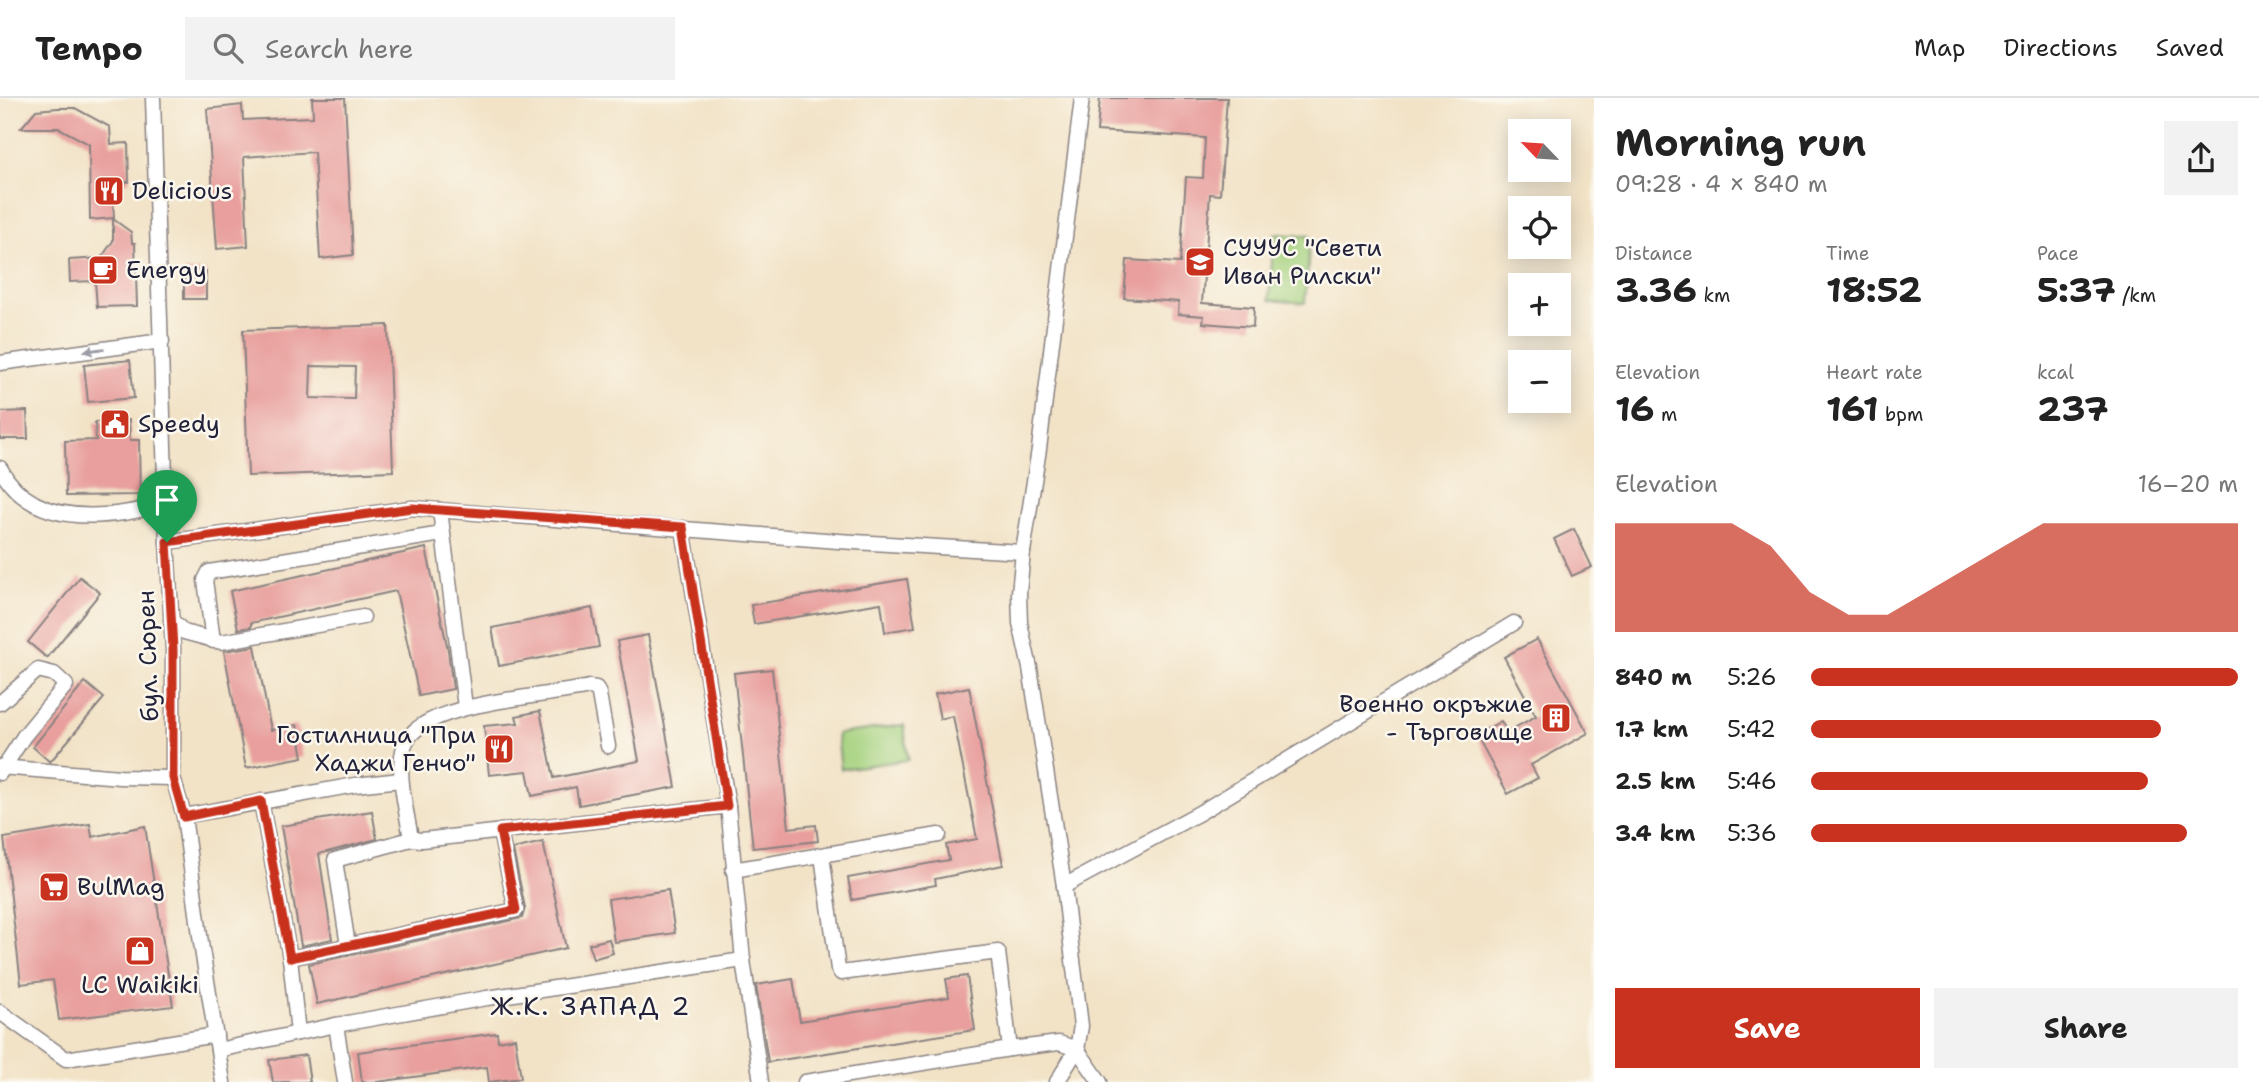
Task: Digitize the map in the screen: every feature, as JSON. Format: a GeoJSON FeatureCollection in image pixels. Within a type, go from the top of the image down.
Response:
{"type":"FeatureCollection","features":[{"type":"Feature","properties":{"kind":"street","name":"бул. Сюрен"},"geometry":{"type":"LineString","coordinates":[[153,98],[171,620],[173,778],[184,817],[223,1082]]}},
{"type":"Feature","properties":{"kind":"street"},"geometry":{"type":"LineString","coordinates":[[1057,1082],[1077,1049],[1082,1026],[1064,886],[1030,667],[1020,623],[1019,593],[1082,98]]}},
{"type":"Feature","properties":{"kind":"street"},"geometry":{"type":"LineString","coordinates":[[0,363],[162,341]]}},
{"type":"Feature","properties":{"kind":"street"},"geometry":{"type":"LineString","coordinates":[[0,468],[8,483],[40,507],[67,515],[106,516],[165,504]]}},
{"type":"Feature","properties":{"kind":"street"},"geometry":{"type":"LineString","coordinates":[[167,542],[412,508],[1023,552]]}},
{"type":"Feature","properties":{"kind":"street"},"geometry":{"type":"LineString","coordinates":[[440,510],[465,707]]}},
{"type":"Feature","properties":{"kind":"street"},"geometry":{"type":"LineString","coordinates":[[683,527],[727,806],[743,960],[761,1082]]}},
{"type":"Feature","properties":{"kind":"street"},"geometry":{"type":"LineString","coordinates":[[213,641],[205,580],[209,572],[442,534]]}},
{"type":"Feature","properties":{"kind":"street"},"geometry":{"type":"LineString","coordinates":[[171,620],[184,632],[213,641],[234,640],[363,617]]}},
{"type":"Feature","properties":{"kind":"street"},"geometry":{"type":"LineString","coordinates":[[1064,886],[1201,812],[1514,623]]}},
{"type":"Feature","properties":{"kind":"street"},"geometry":{"type":"LineString","coordinates":[[0,703],[38,670],[54,674],[66,685],[1,769]]}},
{"type":"Feature","properties":{"kind":"street"},"geometry":{"type":"LineString","coordinates":[[411,839],[401,780],[405,743],[421,724],[465,707],[589,687],[596,688],[608,746]]}},
{"type":"Feature","properties":{"kind":"street"},"geometry":{"type":"LineString","coordinates":[[1,769],[173,778]]}},
{"type":"Feature","properties":{"kind":"street"},"geometry":{"type":"LineString","coordinates":[[184,817],[261,801],[401,780]]}},
{"type":"Feature","properties":{"kind":"street"},"geometry":{"type":"LineString","coordinates":[[261,801],[290,958],[298,1033]]}},
{"type":"Feature","properties":{"kind":"street"},"geometry":{"type":"LineString","coordinates":[[348,946],[335,860],[411,839],[422,840],[727,806]]}},
{"type":"Feature","properties":{"kind":"street"},"geometry":{"type":"LineString","coordinates":[[290,958],[516,910],[500,831]]}},
{"type":"Feature","properties":{"kind":"street"},"geometry":{"type":"LineString","coordinates":[[733,870],[939,835]]}},
{"type":"Feature","properties":{"kind":"street"},"geometry":{"type":"LineString","coordinates":[[822,856],[838,970],[841,973],[998,952],[1010,1049]]}},
{"type":"Feature","properties":{"kind":"street"},"geometry":{"type":"LineString","coordinates":[[0,1012],[66,1059],[298,1033],[487,998],[743,960]]}},
{"type":"Feature","properties":{"kind":"street"},"geometry":{"type":"LineString","coordinates":[[335,1026],[345,1082]]}},
{"type":"Feature","properties":{"kind":"street"},"geometry":{"type":"LineString","coordinates":[[805,1082],[1059,1043],[1077,1049],[1100,1082]]}},
{"type":"Feature","properties":{"kind":"green space"},"geometry":{"type":"Polygon","coordinates":[[[1274,234],[1310,236],[1305,303],[1269,300],[1274,234]]]}},
{"type":"Feature","properties":{"kind":"green space"},"geometry":{"type":"Polygon","coordinates":[[[904,725],[908,760],[841,769],[837,734],[904,725]]]}},
{"type":"Feature","properties":{"kind":"building"},"geometry":{"type":"Polygon","coordinates":[[[312,98],[345,98],[353,255],[320,259],[314,152],[244,157],[248,246],[217,249],[207,109],[242,105],[243,120],[313,117],[312,98]]]}},
{"type":"Feature","properties":{"kind":"building"},"geometry":{"type":"Polygon","coordinates":[[[1100,98],[1227,98],[1220,195],[1210,194],[1202,303],[1254,307],[1253,327],[1203,323],[1204,316],[1178,314],[1179,302],[1124,298],[1127,260],[1180,263],[1186,177],[1203,178],[1205,138],[1097,131],[1100,98]]]}},
{"type":"Feature","properties":{"kind":"building"},"geometry":{"type":"Polygon","coordinates":[[[75,108],[110,127],[111,144],[128,143],[129,182],[112,182],[114,218],[90,220],[89,144],[59,128],[21,128],[36,110],[75,108]]]}},
{"type":"Feature","properties":{"kind":"building","name":"Energy"},"geometry":{"type":"Polygon","coordinates":[[[113,219],[131,232],[132,243],[135,243],[137,306],[97,307],[95,281],[70,282],[69,260],[101,258],[113,241],[113,219]]]}},
{"type":"Feature","properties":{"kind":"building"},"geometry":{"type":"Polygon","coordinates":[[[184,271],[206,271],[206,299],[184,299],[184,271]]]}},
{"type":"Feature","properties":{"kind":"building"},"geometry":{"type":"Polygon","coordinates":[[[388,325],[393,471],[248,476],[243,330],[388,325]],[[311,366],[310,398],[354,399],[355,367],[311,366]]]}},
{"type":"Feature","properties":{"kind":"building"},"geometry":{"type":"Polygon","coordinates":[[[130,360],[134,398],[88,402],[84,365],[130,360]]]}},
{"type":"Feature","properties":{"kind":"building"},"geometry":{"type":"Polygon","coordinates":[[[27,411],[28,439],[0,439],[0,412],[27,411]]]}},
{"type":"Feature","properties":{"kind":"building"},"geometry":{"type":"Polygon","coordinates":[[[129,420],[130,440],[139,440],[140,495],[66,496],[65,441],[96,440],[95,422],[129,420]]]}},
{"type":"Feature","properties":{"kind":"building"},"geometry":{"type":"Polygon","coordinates":[[[1574,529],[1592,567],[1572,576],[1554,539],[1574,529]]]}},
{"type":"Feature","properties":{"kind":"building"},"geometry":{"type":"Polygon","coordinates":[[[426,548],[448,650],[453,689],[419,696],[396,591],[251,623],[251,627],[238,629],[230,591],[426,548]]]}},
{"type":"Feature","properties":{"kind":"building"},"geometry":{"type":"Polygon","coordinates":[[[80,577],[100,593],[47,658],[28,642],[80,577]]]}},
{"type":"Feature","properties":{"kind":"building"},"geometry":{"type":"Polygon","coordinates":[[[907,579],[915,627],[885,632],[881,603],[754,624],[751,605],[907,579]]]}},
{"type":"Feature","properties":{"kind":"building"},"geometry":{"type":"Polygon","coordinates":[[[592,608],[599,647],[499,666],[492,628],[592,608]]]}},
{"type":"Feature","properties":{"kind":"building"},"geometry":{"type":"Polygon","coordinates":[[[648,635],[676,787],[579,805],[576,787],[532,796],[527,771],[489,775],[484,726],[518,723],[516,716],[540,711],[554,778],[639,761],[617,641],[648,635]]]}},
{"type":"Feature","properties":{"kind":"building","name":"Военно окръжие - Търговище"},"geometry":{"type":"Polygon","coordinates":[[[1537,639],[1588,733],[1531,765],[1538,778],[1508,794],[1476,735],[1501,721],[1507,732],[1536,716],[1504,657],[1537,639]]]}},
{"type":"Feature","properties":{"kind":"building"},"geometry":{"type":"Polygon","coordinates":[[[255,646],[271,730],[297,725],[303,757],[246,768],[224,651],[255,646]]]}},
{"type":"Feature","properties":{"kind":"building"},"geometry":{"type":"Polygon","coordinates":[[[772,669],[789,828],[816,825],[818,841],[753,848],[734,673],[772,669]]]}},
{"type":"Feature","properties":{"kind":"building"},"geometry":{"type":"Polygon","coordinates":[[[85,682],[104,698],[50,762],[33,747],[85,682]]]}},
{"type":"Feature","properties":{"kind":"building"},"geometry":{"type":"Polygon","coordinates":[[[969,687],[1003,865],[935,879],[936,885],[852,900],[848,878],[949,860],[946,845],[977,839],[953,716],[940,719],[935,694],[969,687]]]}},
{"type":"Feature","properties":{"kind":"building"},"geometry":{"type":"Polygon","coordinates":[[[372,811],[377,839],[319,854],[332,939],[301,946],[281,826],[372,811]]]}},
{"type":"Feature","properties":{"kind":"building"},"geometry":{"type":"Polygon","coordinates":[[[90,824],[92,837],[145,826],[173,1006],[59,1020],[53,980],[21,984],[4,838],[90,824]]]}},
{"type":"Feature","properties":{"kind":"building"},"geometry":{"type":"Polygon","coordinates":[[[543,842],[566,948],[317,1004],[309,964],[522,918],[525,908],[513,849],[543,842]]]}},
{"type":"Feature","properties":{"kind":"building"},"geometry":{"type":"Polygon","coordinates":[[[668,890],[675,933],[614,942],[608,899],[668,890]]]}},
{"type":"Feature","properties":{"kind":"building"},"geometry":{"type":"Polygon","coordinates":[[[609,939],[613,953],[593,959],[589,944],[609,939]]]}},
{"type":"Feature","properties":{"kind":"building"},"geometry":{"type":"Polygon","coordinates":[[[967,976],[975,1030],[768,1062],[756,985],[793,979],[800,1021],[949,997],[946,979],[967,976]]]}},
{"type":"Feature","properties":{"kind":"building"},"geometry":{"type":"Polygon","coordinates":[[[497,1033],[498,1041],[515,1038],[521,1078],[489,1082],[487,1067],[362,1082],[358,1052],[497,1033]]]}},
{"type":"Feature","properties":{"kind":"building"},"geometry":{"type":"Polygon","coordinates":[[[306,1055],[310,1082],[273,1082],[269,1060],[306,1055]]]}},
{"type":"Feature","properties":{"kind":"place","name":"Delicious"},"geometry":{"type":"Point","coordinates":[109,191]}},
{"type":"Feature","properties":{"kind":"place","name":"СУУУС \"Свети Иван Рилски\""},"geometry":{"type":"Point","coordinates":[1200,262]}},
{"type":"Feature","properties":{"kind":"place","name":"Energy"},"geometry":{"type":"Point","coordinates":[103,270]}},
{"type":"Feature","properties":{"kind":"place","name":"Speedy"},"geometry":{"type":"Point","coordinates":[115,424]}},
{"type":"Feature","properties":{"kind":"place","name":"Военно окръжие - Търговище"},"geometry":{"type":"Point","coordinates":[1556,718]}},
{"type":"Feature","properties":{"kind":"place","name":"Гостилница \"При Хаджи Генчо\""},"geometry":{"type":"Point","coordinates":[499,749]}},
{"type":"Feature","properties":{"kind":"place","name":"BulMag"},"geometry":{"type":"Point","coordinates":[54,887]}},
{"type":"Feature","properties":{"kind":"place","name":"LC Waikiki"},"geometry":{"type":"Point","coordinates":[140,951]}},
{"type":"Feature","properties":{"kind":"district","name":"Ж.К. ЗАПАД 2"},"geometry":{"type":"Point","coordinates":[591,1006]}},
{"type":"Feature","properties":{"kind":"route"},"geometry":{"type":"LineString","coordinates":[[412,508],[683,527],[727,806],[500,831],[516,910],[290,958],[261,801],[184,817],[173,778],[173,649],[167,542],[412,508]]}}]}
